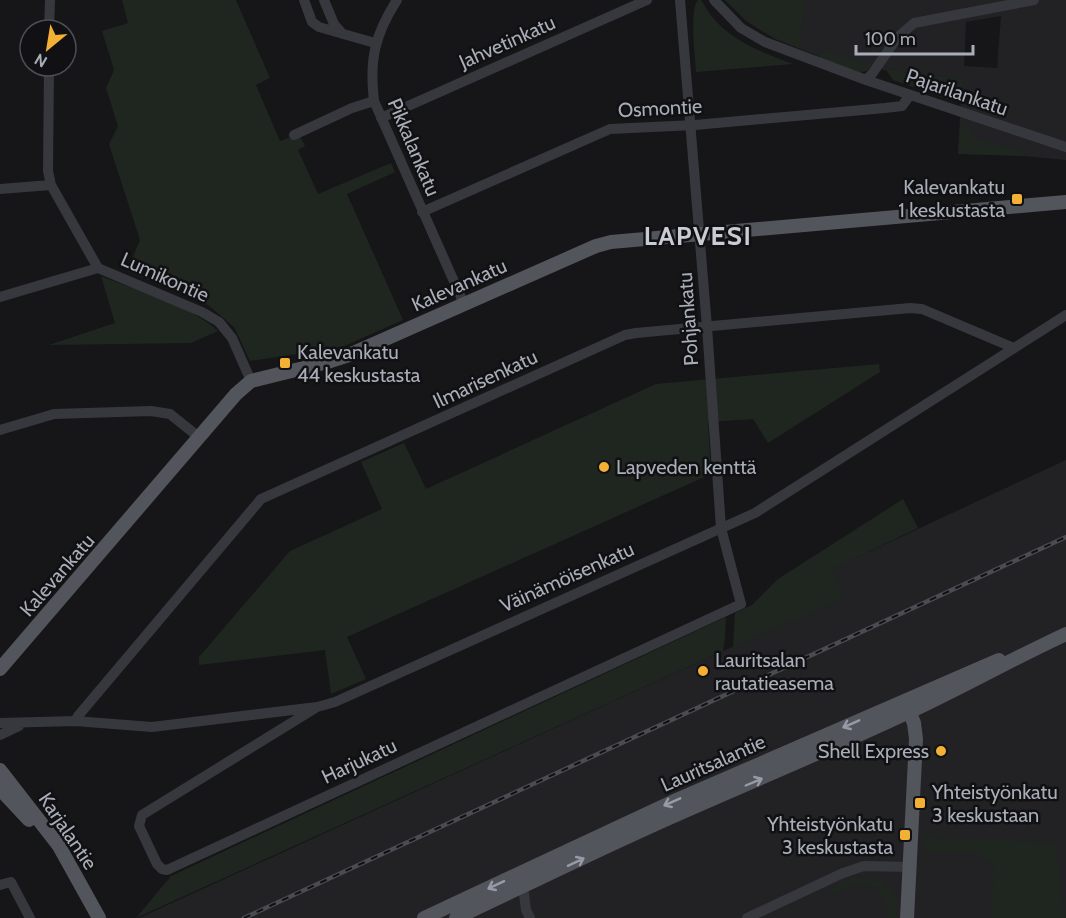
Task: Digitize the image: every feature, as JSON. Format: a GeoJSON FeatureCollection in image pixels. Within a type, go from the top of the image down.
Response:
{"type":"FeatureCollection","features":[{"type":"Feature","properties":{"kind":"main road","name":"Kalevankatu"},"geometry":{"type":"LineString","coordinates":[[0,669],[236,394],[251,381],[349,355],[596,246],[611,242],[1066,202]]}},
{"type":"Feature","properties":{"kind":"main road","name":"Lauritsalantie"},"geometry":{"type":"LineString","coordinates":[[424,918],[455,915],[523,886],[678,814],[800,762],[994,661],[1022,654],[1066,634]]}},
{"type":"Feature","properties":{"kind":"main road","name":"Lauritsalantie"},"geometry":{"type":"LineString","coordinates":[[455,915],[672,802],[907,706]]}},
{"type":"Feature","properties":{"kind":"main road"},"geometry":{"type":"LineString","coordinates":[[907,706],[914,723],[916,739],[907,918]]}},
{"type":"Feature","properties":{"kind":"main road","name":"Karjalantie"},"geometry":{"type":"LineString","coordinates":[[0,770],[58,846],[99,918]]}},
{"type":"Feature","properties":{"kind":"main road","name":"Karjalantie"},"geometry":{"type":"LineString","coordinates":[[0,789],[46,841],[88,918]]}},
{"type":"Feature","properties":{"kind":"street"},"geometry":{"type":"LineString","coordinates":[[49,18],[50,0]]}},
{"type":"Feature","properties":{"kind":"street"},"geometry":{"type":"LineString","coordinates":[[304,0],[312,21],[319,27],[375,43]]}},
{"type":"Feature","properties":{"kind":"street"},"geometry":{"type":"LineString","coordinates":[[324,0],[334,24],[341,32]]}},
{"type":"Feature","properties":{"kind":"street","name":"Pikkalankatu"},"geometry":{"type":"LineString","coordinates":[[397,0],[375,43],[372,68],[374,101],[464,304]]}},
{"type":"Feature","properties":{"kind":"street","name":"Jahvetinkatu"},"geometry":{"type":"LineString","coordinates":[[381,118],[647,0]]}},
{"type":"Feature","properties":{"kind":"street","name":"Pohjankatu"},"geometry":{"type":"LineString","coordinates":[[680,0],[700,234],[721,528]]}},
{"type":"Feature","properties":{"kind":"street","name":"Pajarilankatu"},"geometry":{"type":"LineString","coordinates":[[714,0],[741,27],[765,42],[866,80],[1066,147]]}},
{"type":"Feature","properties":{"kind":"street"},"geometry":{"type":"LineString","coordinates":[[866,80],[897,38],[914,23],[1034,0]]}},
{"type":"Feature","properties":{"kind":"street","name":"Lumikontie"},"geometry":{"type":"LineString","coordinates":[[48,78],[48,171],[51,185],[98,268],[202,312],[219,322],[232,338],[251,381]]}},
{"type":"Feature","properties":{"kind":"street","name":"Osmontie"},"geometry":{"type":"LineString","coordinates":[[422,212],[610,129],[690,125],[902,106],[910,95]]}},
{"type":"Feature","properties":{"kind":"street"},"geometry":{"type":"LineString","coordinates":[[294,135],[352,108],[374,101]]}},
{"type":"Feature","properties":{"kind":"street"},"geometry":{"type":"LineString","coordinates":[[0,189],[51,185]]}},
{"type":"Feature","properties":{"kind":"street"},"geometry":{"type":"LineString","coordinates":[[0,297],[98,268]]}},
{"type":"Feature","properties":{"kind":"street","name":"Ilmarisenkatu"},"geometry":{"type":"LineString","coordinates":[[75,721],[261,500],[625,335],[922,309],[1014,348]]}},
{"type":"Feature","properties":{"kind":"street","name":"Väinämöisenkatu"},"geometry":{"type":"LineString","coordinates":[[0,723],[75,721],[152,727],[318,707],[336,702],[755,513],[1066,315]]}},
{"type":"Feature","properties":{"kind":"street"},"geometry":{"type":"LineString","coordinates":[[0,430],[54,414],[151,411],[170,414],[200,438]]}},
{"type":"Feature","properties":{"kind":"street","name":"Harjukatu"},"geometry":{"type":"LineString","coordinates":[[318,707],[142,815],[139,826],[157,864],[162,869],[167,870],[741,604],[721,528]]}},
{"type":"Feature","properties":{"kind":"street","name":"Väinämöisenkatu"},"geometry":{"type":"LineString","coordinates":[[0,735],[14,727],[34,721]]}},
{"type":"Feature","properties":{"kind":"street"},"geometry":{"type":"LineString","coordinates":[[747,918],[843,873],[864,866],[910,867]]}},
{"type":"Feature","properties":{"kind":"street"},"geometry":{"type":"LineString","coordinates":[[0,885],[11,882],[28,914]]}},
{"type":"Feature","properties":{"kind":"street"},"geometry":{"type":"LineString","coordinates":[[523,886],[528,914]]}},
{"type":"Feature","properties":{"kind":"shaded area"},"geometry":{"type":"Polygon","coordinates":[[[122,0],[236,0],[270,78],[256,85],[280,141],[299,134],[305,146],[298,150],[318,194],[391,163],[395,172],[347,194],[403,320],[342,347],[250,361],[234,327],[208,305],[127,271],[140,240],[109,144],[118,126],[106,88],[114,70],[102,31],[128,23],[122,0]]]}},
{"type":"Feature","properties":{"kind":"shaded area"},"geometry":{"type":"Polygon","coordinates":[[[698,0],[701,0],[713,18],[731,35],[793,64],[696,72],[693,23],[695,5],[698,0]]]}},
{"type":"Feature","properties":{"kind":"shaded area"},"geometry":{"type":"Polygon","coordinates":[[[725,0],[1066,0],[1066,160],[958,154],[962,79],[912,75],[890,68],[887,71],[872,65],[867,71],[859,72],[775,39],[746,21],[725,0]],[[1001,16],[966,22],[964,66],[997,68],[1001,16]]]}},
{"type":"Feature","properties":{"kind":"shaded area"},"geometry":{"type":"Polygon","coordinates":[[[725,0],[806,0],[799,48],[759,28],[725,0]]]}},
{"type":"Feature","properties":{"kind":"shaded area"},"geometry":{"type":"Polygon","coordinates":[[[822,51],[872,65],[867,71],[859,72],[819,58],[822,51]]]}},
{"type":"Feature","properties":{"kind":"shaded area"},"geometry":{"type":"Polygon","coordinates":[[[890,68],[912,75],[963,78],[962,104],[893,80],[887,71],[890,68]]]}},
{"type":"Feature","properties":{"kind":"shaded area"},"geometry":{"type":"Polygon","coordinates":[[[961,121],[975,138],[1024,152],[1023,156],[958,154],[961,121]]]}},
{"type":"Feature","properties":{"kind":"shaded area"},"geometry":{"type":"Polygon","coordinates":[[[101,276],[179,306],[218,331],[191,343],[49,345],[115,323],[101,276]]]}},
{"type":"Feature","properties":{"kind":"shaded area"},"geometry":{"type":"Polygon","coordinates":[[[879,364],[880,372],[768,443],[753,419],[708,422],[711,474],[347,637],[366,679],[331,694],[325,650],[199,665],[199,657],[290,551],[382,509],[361,462],[404,443],[426,489],[656,384],[879,364]]]}},
{"type":"Feature","properties":{"kind":"shaded area"},"geometry":{"type":"Polygon","coordinates":[[[1066,460],[1066,918],[139,918],[723,651],[842,599],[832,569],[1066,460]]]}},
{"type":"Feature","properties":{"kind":"shaded area"},"geometry":{"type":"Polygon","coordinates":[[[903,499],[918,528],[833,569],[843,599],[733,647],[735,613],[752,605],[778,579],[903,499]]]}},
{"type":"Feature","properties":{"kind":"shaded area"},"geometry":{"type":"Polygon","coordinates":[[[726,617],[723,651],[136,918],[171,876],[726,617]]]}},
{"type":"Feature","properties":{"kind":"shaded area"},"geometry":{"type":"Polygon","coordinates":[[[924,837],[1055,843],[1065,918],[992,918],[993,865],[978,854],[923,851],[924,837]]]}},
{"type":"Feature","properties":{"kind":"shaded area"},"geometry":{"type":"Polygon","coordinates":[[[852,877],[883,881],[897,899],[896,918],[887,918],[888,907],[878,888],[860,883],[831,895],[833,887],[852,877]]]}},
{"type":"Feature","properties":{"kind":"railway"},"geometry":{"type":"LineString","coordinates":[[244,918],[1066,537]]}},
{"type":"Feature","properties":{"kind":"place","name":"Kalevankatu 1 keskustasta"},"geometry":{"type":"Point","coordinates":[1017,199]}},
{"type":"Feature","properties":{"kind":"place","name":"Kalevankatu 44 keskustasta"},"geometry":{"type":"Point","coordinates":[285,363]}},
{"type":"Feature","properties":{"kind":"place","name":"Lapveden kenttä"},"geometry":{"type":"Point","coordinates":[604,467]}},
{"type":"Feature","properties":{"kind":"place","name":"Lauritsalan rautatieasema"},"geometry":{"type":"Point","coordinates":[703,671]}},
{"type":"Feature","properties":{"kind":"place","name":"Shell Express"},"geometry":{"type":"Point","coordinates":[941,751]}},
{"type":"Feature","properties":{"kind":"place","name":"Yhteistyönkatu 3 keskustaan"},"geometry":{"type":"Point","coordinates":[920,803]}},
{"type":"Feature","properties":{"kind":"place","name":"Yhteistyönkatu 3 keskustasta"},"geometry":{"type":"Point","coordinates":[905,835]}},
{"type":"Feature","properties":{"kind":"district","name":"LAPVESI"},"geometry":{"type":"Point","coordinates":[698,236]}}]}
